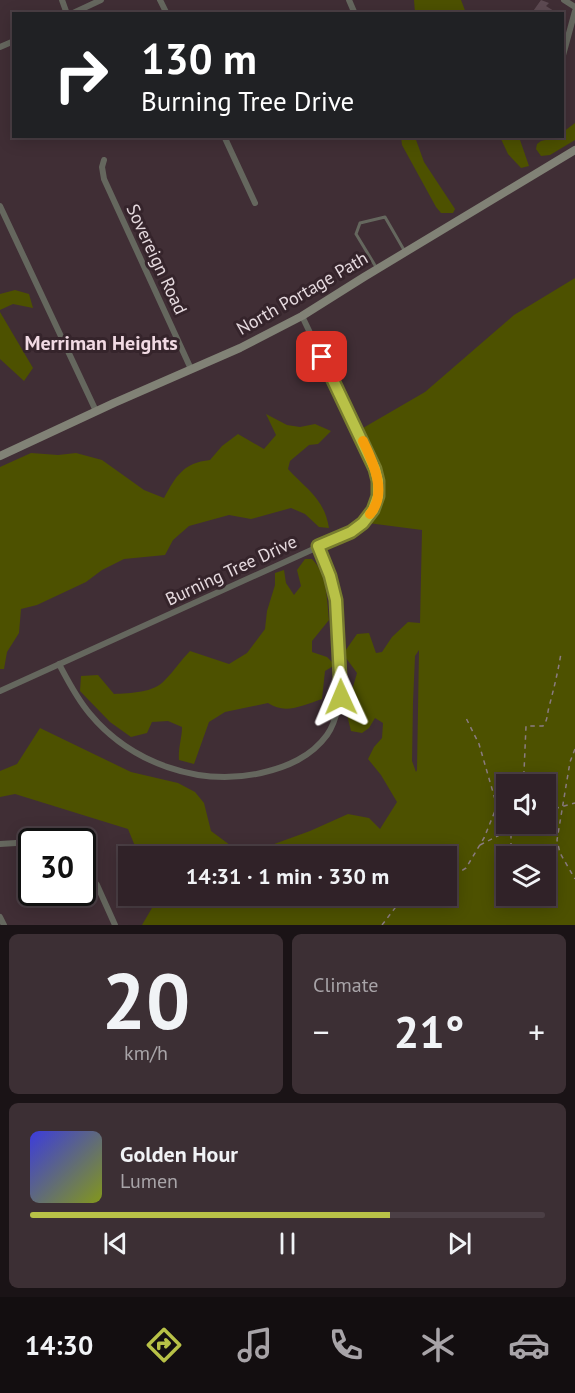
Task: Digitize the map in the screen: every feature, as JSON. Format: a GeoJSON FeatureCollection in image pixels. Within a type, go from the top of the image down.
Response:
{"type":"FeatureCollection","features":[{"type":"Feature","properties":{"kind":"main road","name":"North Portage Path"},"geometry":{"type":"LineString","coordinates":[[0,456],[240,348],[302,316],[575,150]]}},
{"type":"Feature","properties":{"kind":"street"},"geometry":{"type":"LineString","coordinates":[[74,12],[101,0]]}},
{"type":"Feature","properties":{"kind":"street"},"geometry":{"type":"LineString","coordinates":[[564,0],[575,9],[564,50]]}},
{"type":"Feature","properties":{"kind":"street"},"geometry":{"type":"LineString","coordinates":[[225,138],[255,203]]}},
{"type":"Feature","properties":{"kind":"street","name":"Sovereign Road"},"geometry":{"type":"LineString","coordinates":[[104,160],[102,167],[104,179],[191,369]]}},
{"type":"Feature","properties":{"kind":"street"},"geometry":{"type":"LineString","coordinates":[[0,208],[96,411]]}},
{"type":"Feature","properties":{"kind":"street","name":"Burning Tree Drive"},"geometry":{"type":"LineString","coordinates":[[0,691],[351,532],[363,523],[373,510],[378,496],[378,481],[366,448],[302,316]]}},
{"type":"Feature","properties":{"kind":"street"},"geometry":{"type":"LineString","coordinates":[[59,664],[81,703],[102,727],[130,749],[168,768],[197,775],[235,777],[273,770],[299,760],[318,746],[327,735],[337,714],[341,697],[336,600],[330,576],[318,546]]}},
{"type":"Feature","properties":{"kind":"street"},"geometry":{"type":"LineString","coordinates":[[0,844],[18,842]]}},
{"type":"Feature","properties":{"kind":"street"},"geometry":{"type":"LineString","coordinates":[[96,884],[115,925]]}},
{"type":"Feature","properties":{"kind":"street"},"geometry":{"type":"LineString","coordinates":[[0,917],[4,925]]}},
{"type":"Feature","properties":{"kind":"lane"},"geometry":{"type":"LineString","coordinates":[[377,269],[356,234],[360,224],[385,217],[406,252]]}},
{"type":"Feature","properties":{"kind":"path"},"geometry":{"type":"LineString","coordinates":[[523,774],[526,726],[543,726],[546,723],[556,685],[561,653]]}},
{"type":"Feature","properties":{"kind":"path"},"geometry":{"type":"LineString","coordinates":[[457,874],[466,868],[480,846],[497,806],[479,744],[465,716]]}},
{"type":"Feature","properties":{"kind":"path"},"geometry":{"type":"LineString","coordinates":[[575,749],[570,762],[557,840],[560,853],[575,879]]}},
{"type":"Feature","properties":{"kind":"path"},"geometry":{"type":"LineString","coordinates":[[556,808],[575,803]]}},
{"type":"Feature","properties":{"kind":"path"},"geometry":{"type":"LineString","coordinates":[[480,846],[503,834]]}},
{"type":"Feature","properties":{"kind":"path"},"geometry":{"type":"LineString","coordinates":[[382,925],[396,906]]}},
{"type":"Feature","properties":{"kind":"shaded area"},"geometry":{"type":"Polygon","coordinates":[[[414,0],[461,0],[466,12],[415,12],[414,0]]]}},
{"type":"Feature","properties":{"kind":"shaded area"},"geometry":{"type":"Polygon","coordinates":[[[575,123],[575,140],[550,155],[541,156],[536,149],[537,144],[554,138],[564,138],[564,131],[575,123]]]}},
{"type":"Feature","properties":{"kind":"shaded area"},"geometry":{"type":"Polygon","coordinates":[[[401,138],[415,138],[424,162],[455,209],[453,213],[441,213],[436,207],[402,145],[401,138]]]}},
{"type":"Feature","properties":{"kind":"shaded area"},"geometry":{"type":"Polygon","coordinates":[[[500,138],[519,138],[529,166],[521,168],[508,154],[500,138]]]}},
{"type":"Feature","properties":{"kind":"shaded area"},"geometry":{"type":"Polygon","coordinates":[[[575,278],[575,925],[142,925],[153,906],[457,906],[457,846],[269,846],[348,814],[369,818],[380,829],[397,802],[381,775],[368,759],[382,738],[383,723],[375,718],[369,728],[362,733],[351,731],[346,711],[357,673],[343,654],[357,634],[369,633],[376,653],[382,652],[392,637],[408,622],[420,623],[422,530],[368,523],[385,496],[382,472],[363,428],[425,392],[514,315],[575,278]],[[419,650],[415,656],[412,761],[416,772],[419,650]]]}},
{"type":"Feature","properties":{"kind":"shaded area"},"geometry":{"type":"Polygon","coordinates":[[[15,290],[29,294],[33,308],[13,304],[0,310],[0,294],[15,290]]]}},
{"type":"Feature","properties":{"kind":"shaded area"},"geometry":{"type":"Polygon","coordinates":[[[0,312],[33,368],[24,381],[0,359],[0,312]]]}},
{"type":"Feature","properties":{"kind":"shaded area"},"geometry":{"type":"Polygon","coordinates":[[[266,414],[287,425],[300,427],[315,424],[331,431],[318,444],[309,445],[290,461],[288,469],[319,502],[329,528],[319,527],[305,514],[291,508],[251,519],[229,515],[189,526],[173,540],[165,555],[124,559],[102,570],[86,582],[37,605],[21,609],[19,633],[7,652],[4,669],[0,669],[0,467],[31,453],[58,455],[76,453],[102,460],[144,490],[164,498],[181,472],[193,464],[210,460],[222,446],[238,434],[264,449],[276,435],[266,414]]]}},
{"type":"Feature","properties":{"kind":"shaded area"},"geometry":{"type":"Polygon","coordinates":[[[305,559],[312,559],[317,565],[327,596],[329,620],[312,641],[312,652],[327,657],[335,665],[325,671],[322,699],[288,709],[274,707],[268,703],[225,712],[209,722],[194,764],[179,760],[182,727],[168,721],[152,722],[147,733],[131,737],[110,722],[80,691],[81,676],[98,675],[114,694],[134,693],[155,688],[190,651],[229,664],[247,653],[265,629],[267,611],[275,585],[275,573],[284,570],[286,583],[294,595],[301,586],[297,570],[305,559]]]}},
{"type":"Feature","properties":{"kind":"shaded area"},"geometry":{"type":"Polygon","coordinates":[[[40,728],[131,772],[178,783],[195,792],[204,803],[211,831],[231,846],[135,846],[128,829],[15,794],[0,797],[0,771],[17,764],[40,728]]]}},
{"type":"Feature","properties":{"kind":"building"},"geometry":{"type":"Polygon","coordinates":[[[541,0],[549,3],[546,6],[554,11],[553,12],[532,12],[541,0]]]}},
{"type":"Feature","properties":{"kind":"slow traffic"},"geometry":{"type":"LineString","coordinates":[[363,441],[378,481],[378,496],[370,514]]}},
{"type":"Feature","properties":{"kind":"district","name":"Merriman Heights"},"geometry":{"type":"Point","coordinates":[101,343]}},
{"type":"Feature","properties":{"kind":"route"},"geometry":{"type":"LineString","coordinates":[[322,357],[366,448],[378,481],[378,496],[373,510],[363,523],[351,532],[318,546],[330,576],[336,600],[341,697]]}}]}
